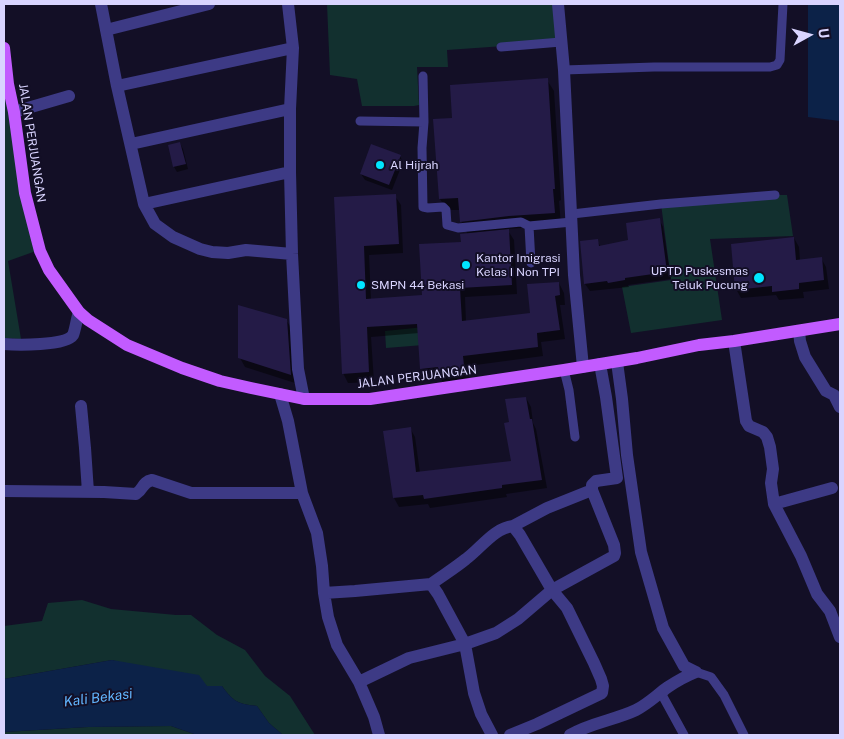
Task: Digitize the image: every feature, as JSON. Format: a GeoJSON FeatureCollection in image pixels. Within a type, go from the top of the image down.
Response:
{"type":"FeatureCollection","features":[{"type":"Feature","properties":{"kind":"main road","name":"JALAN PERJUANGAN"},"geometry":{"type":"LineString","coordinates":[[4,48],[25,193],[40,251],[49,270],[78,312],[88,320],[127,345],[182,368],[220,381],[304,399],[370,399],[617,362],[691,346],[840,324]]}},
{"type":"Feature","properties":{"kind":"street"},"geometry":{"type":"LineString","coordinates":[[101,4],[144,204],[156,224],[173,237],[200,249],[212,252],[228,253],[246,250],[292,254]]}},
{"type":"Feature","properties":{"kind":"street"},"geometry":{"type":"LineString","coordinates":[[106,30],[209,4]]}},
{"type":"Feature","properties":{"kind":"street"},"geometry":{"type":"LineString","coordinates":[[288,4],[292,48],[290,109],[292,254],[298,369],[304,399]]}},
{"type":"Feature","properties":{"kind":"street"},"geometry":{"type":"LineString","coordinates":[[558,4],[564,70],[574,275],[583,367]]}},
{"type":"Feature","properties":{"kind":"street"},"geometry":{"type":"LineString","coordinates":[[118,86],[292,48]]}},
{"type":"Feature","properties":{"kind":"street"},"geometry":{"type":"LineString","coordinates":[[14,112],[69,96]]}},
{"type":"Feature","properties":{"kind":"street"},"geometry":{"type":"LineString","coordinates":[[131,144],[290,109]]}},
{"type":"Feature","properties":{"kind":"street"},"geometry":{"type":"LineString","coordinates":[[144,204],[290,172]]}},
{"type":"Feature","properties":{"kind":"street"},"geometry":{"type":"LineString","coordinates":[[4,344],[51,343],[69,339],[73,335],[78,312]]}},
{"type":"Feature","properties":{"kind":"street"},"geometry":{"type":"LineString","coordinates":[[799,331],[800,341],[806,356],[826,391],[834,395],[840,407]]}},
{"type":"Feature","properties":{"kind":"street"},"geometry":{"type":"LineString","coordinates":[[734,341],[746,421],[749,426],[763,432],[767,437],[770,447],[773,469],[771,492],[774,504],[801,556],[817,594],[830,611],[840,637]]}},
{"type":"Feature","properties":{"kind":"street"},"geometry":{"type":"LineString","coordinates":[[617,362],[641,552],[664,628],[684,666],[696,672]]}},
{"type":"Feature","properties":{"kind":"street"},"geometry":{"type":"LineString","coordinates":[[359,682],[409,658],[465,644],[496,632],[512,624],[552,590],[614,556],[614,545],[592,490],[592,485],[596,481],[617,478],[600,364]]}},
{"type":"Feature","properties":{"kind":"street"},"geometry":{"type":"LineString","coordinates":[[280,394],[288,421],[302,493],[317,533],[328,618],[337,645],[359,682],[374,717],[379,735]]}},
{"type":"Feature","properties":{"kind":"street"},"geometry":{"type":"LineString","coordinates":[[81,406],[86,448],[88,492]]}},
{"type":"Feature","properties":{"kind":"street"},"geometry":{"type":"LineString","coordinates":[[4,491],[136,494],[146,482],[152,480],[191,493],[302,493]]}},
{"type":"Feature","properties":{"kind":"street"},"geometry":{"type":"LineString","coordinates":[[774,504],[832,488]]}},
{"type":"Feature","properties":{"kind":"street"},"geometry":{"type":"LineString","coordinates":[[324,593],[430,584],[465,561],[496,532],[505,527],[513,526],[547,508],[592,490]]}},
{"type":"Feature","properties":{"kind":"street"},"geometry":{"type":"LineString","coordinates":[[510,735],[602,693],[603,686],[567,608],[552,590],[513,526]]}},
{"type":"Feature","properties":{"kind":"street"},"geometry":{"type":"LineString","coordinates":[[430,584],[438,594],[465,644],[474,693],[481,714],[492,735]]}},
{"type":"Feature","properties":{"kind":"street"},"geometry":{"type":"LineString","coordinates":[[570,735],[596,723],[636,709],[674,683],[696,672]]}},
{"type":"Feature","properties":{"kind":"lane"},"geometry":{"type":"LineString","coordinates":[[564,70],[654,67],[739,68],[778,65],[780,60],[782,4]]}},
{"type":"Feature","properties":{"kind":"lane"},"geometry":{"type":"LineString","coordinates":[[501,46],[561,42]]}},
{"type":"Feature","properties":{"kind":"lane"},"geometry":{"type":"LineString","coordinates":[[423,76],[423,207],[443,208],[446,210],[447,225],[458,228],[521,222],[529,226],[662,204],[774,195]]}},
{"type":"Feature","properties":{"kind":"lane"},"geometry":{"type":"LineString","coordinates":[[360,121],[424,122]]}},
{"type":"Feature","properties":{"kind":"lane"},"geometry":{"type":"LineString","coordinates":[[529,226],[531,263]]}},
{"type":"Feature","properties":{"kind":"lane"},"geometry":{"type":"LineString","coordinates":[[564,370],[569,390],[575,436]]}},
{"type":"Feature","properties":{"kind":"lane"},"geometry":{"type":"LineString","coordinates":[[696,672],[711,677],[724,695],[744,735]]}},
{"type":"Feature","properties":{"kind":"lane"},"geometry":{"type":"LineString","coordinates":[[662,693],[684,735]]}},
{"type":"Feature","properties":{"kind":"green space"},"geometry":{"type":"Polygon","coordinates":[[[327,4],[558,4],[561,42],[447,50],[448,67],[417,67],[419,105],[362,106],[357,79],[330,75],[327,4]]]}},
{"type":"Feature","properties":{"kind":"green space"},"geometry":{"type":"Polygon","coordinates":[[[4,48],[36,251],[8,261],[21,339],[4,338],[4,48]]]}},
{"type":"Feature","properties":{"kind":"green space"},"geometry":{"type":"Polygon","coordinates":[[[787,195],[793,236],[710,239],[722,320],[631,333],[622,287],[671,280],[661,204],[787,195]]]}},
{"type":"Feature","properties":{"kind":"green space"},"geometry":{"type":"Polygon","coordinates":[[[434,326],[436,344],[386,348],[385,331],[434,326]]]}},
{"type":"Feature","properties":{"kind":"green space"},"geometry":{"type":"Polygon","coordinates":[[[82,600],[111,609],[191,615],[217,635],[245,650],[265,676],[290,696],[315,735],[283,735],[269,723],[257,706],[237,701],[222,686],[207,686],[112,660],[4,679],[4,626],[42,621],[48,603],[82,600]]]}},
{"type":"Feature","properties":{"kind":"green space"},"geometry":{"type":"Polygon","coordinates":[[[171,726],[197,735],[4,735],[4,732],[88,727],[171,726]]]}},
{"type":"Feature","properties":{"kind":"water"},"geometry":{"type":"Polygon","coordinates":[[[808,4],[840,4],[840,121],[808,117],[808,4]]]}},
{"type":"Feature","properties":{"kind":"water","name":"Kali Bekasi"},"geometry":{"type":"Polygon","coordinates":[[[112,660],[199,675],[207,686],[222,686],[237,701],[257,706],[269,723],[283,735],[197,735],[171,726],[88,727],[4,732],[4,679],[112,660]]]}},
{"type":"Feature","properties":{"kind":"building"},"geometry":{"type":"Polygon","coordinates":[[[548,78],[555,213],[460,222],[458,198],[439,199],[433,119],[452,118],[450,85],[548,78]]]}},
{"type":"Feature","properties":{"kind":"building"},"geometry":{"type":"Polygon","coordinates":[[[180,142],[186,164],[173,167],[168,145],[180,142]]]}},
{"type":"Feature","properties":{"kind":"building","name":"Al Hijrah"},"geometry":{"type":"Polygon","coordinates":[[[371,144],[401,155],[389,185],[360,174],[371,144]]]}},
{"type":"Feature","properties":{"kind":"building"},"geometry":{"type":"Polygon","coordinates":[[[396,194],[399,244],[364,246],[366,299],[422,295],[419,244],[461,242],[460,234],[509,229],[512,285],[460,288],[462,321],[530,313],[527,284],[559,282],[560,295],[555,296],[560,330],[537,333],[538,347],[463,356],[465,375],[438,377],[438,367],[420,369],[417,324],[367,327],[369,372],[342,374],[334,197],[396,194]]]}},
{"type":"Feature","properties":{"kind":"building"},"geometry":{"type":"Polygon","coordinates":[[[660,218],[667,272],[625,278],[625,280],[608,283],[607,281],[584,284],[580,241],[598,239],[599,246],[628,240],[626,223],[660,218]]]}},
{"type":"Feature","properties":{"kind":"building"},"geometry":{"type":"Polygon","coordinates":[[[794,237],[796,260],[822,257],[824,280],[799,283],[799,289],[772,292],[772,286],[735,290],[731,244],[794,237]]]}},
{"type":"Feature","properties":{"kind":"building"},"geometry":{"type":"Polygon","coordinates":[[[238,305],[287,319],[291,375],[238,358],[238,305]]]}},
{"type":"Feature","properties":{"kind":"building"},"geometry":{"type":"Polygon","coordinates":[[[526,397],[530,419],[532,419],[542,480],[502,485],[502,488],[424,499],[423,495],[393,498],[383,431],[411,427],[416,472],[511,461],[504,423],[509,422],[505,399],[526,397]]]}},
{"type":"Feature","properties":{"kind":"place","name":"Al Hijrah"},"geometry":{"type":"Point","coordinates":[380,165]}},
{"type":"Feature","properties":{"kind":"place","name":"Kantor Imigrasi Kelas I Non TPI"},"geometry":{"type":"Point","coordinates":[466,265]}},
{"type":"Feature","properties":{"kind":"place","name":"UPTD Puskesmas Teluk Pucung"},"geometry":{"type":"Point","coordinates":[759,278]}},
{"type":"Feature","properties":{"kind":"place","name":"SMPN 44 Bekasi"},"geometry":{"type":"Point","coordinates":[361,285]}}]}
